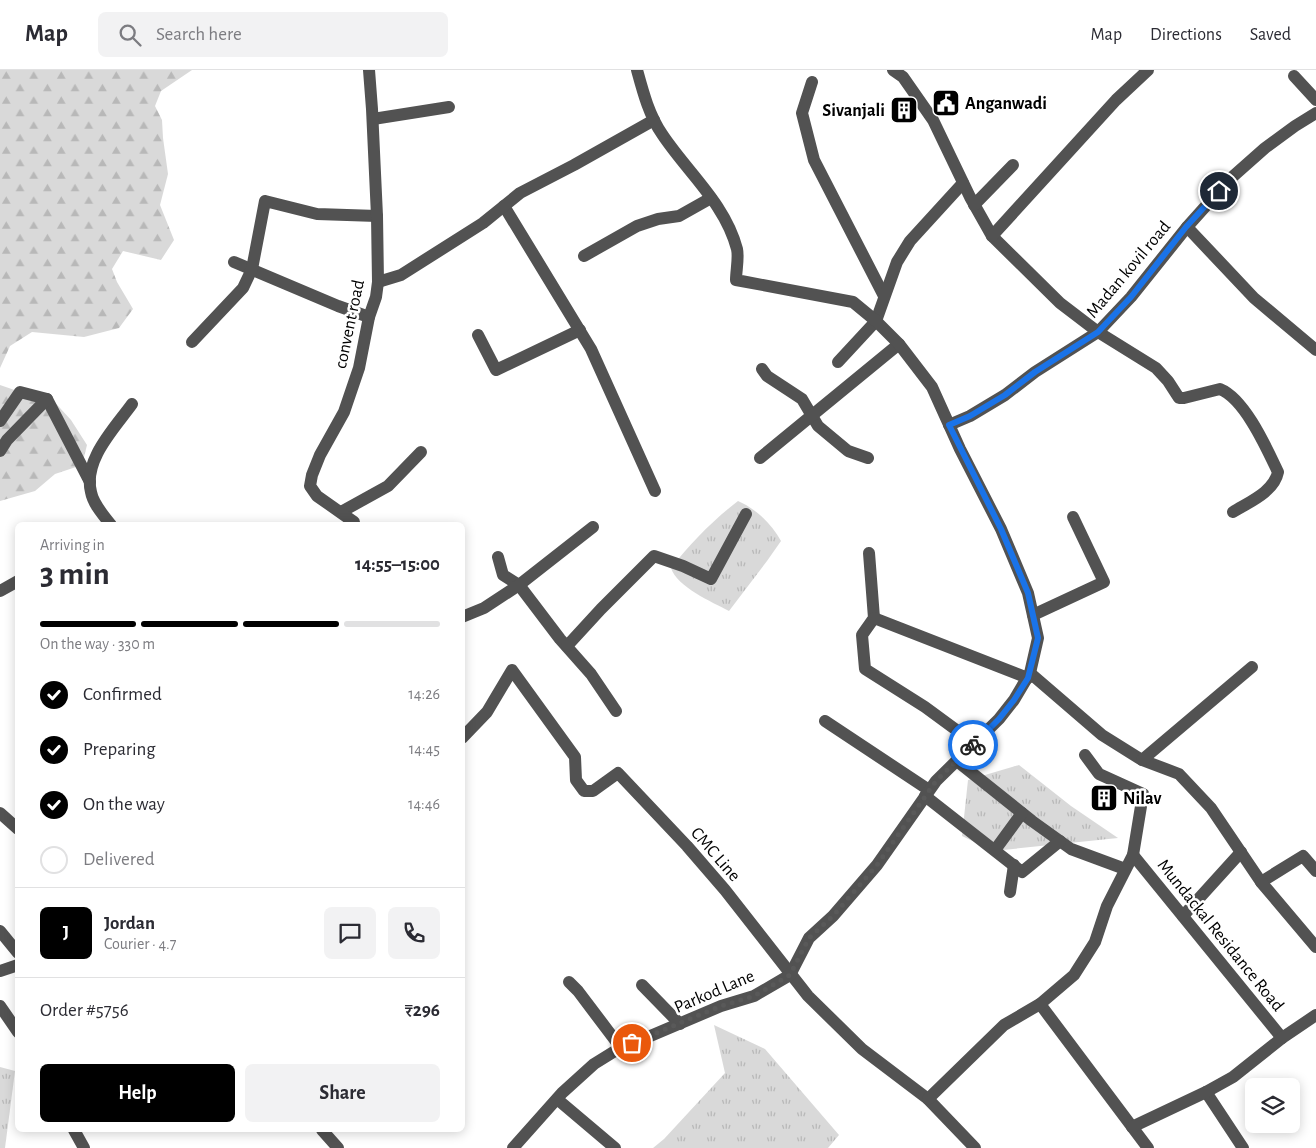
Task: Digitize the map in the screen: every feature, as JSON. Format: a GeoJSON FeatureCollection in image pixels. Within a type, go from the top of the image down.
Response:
{"type":"FeatureCollection","features":[{"type":"Feature","properties":{"kind":"street","name":"convent road"},"geometry":{"type":"LineString","coordinates":[[354,522],[317,496],[310,486],[320,455],[344,412],[359,368],[369,317],[376,297],[378,282],[377,216],[369,70]]}},
{"type":"Feature","properties":{"kind":"street"},"geometry":{"type":"LineString","coordinates":[[638,70],[649,110],[661,134],[711,198],[726,221],[737,251],[736,280],[853,302],[899,344],[932,387],[1001,529],[1028,593],[1038,638],[1029,676],[1014,700],[999,719],[936,781],[877,865],[833,916],[809,938],[790,975]]}},
{"type":"Feature","properties":{"kind":"street"},"geometry":{"type":"LineString","coordinates":[[992,236],[1116,100],[1148,70]]}},
{"type":"Feature","properties":{"kind":"street"},"geometry":{"type":"LineString","coordinates":[[899,72],[933,120],[974,205],[992,236],[1060,304],[1098,332],[1156,368],[1168,380],[1179,398],[1220,389],[1232,395],[1237,401],[1251,421],[1278,472],[1277,478],[1270,487],[1233,512]]}},
{"type":"Feature","properties":{"kind":"street"},"geometry":{"type":"LineString","coordinates":[[1294,76],[1316,100]]}},
{"type":"Feature","properties":{"kind":"street"},"geometry":{"type":"LineString","coordinates":[[812,82],[802,113],[814,160],[884,296]]}},
{"type":"Feature","properties":{"kind":"street"},"geometry":{"type":"LineString","coordinates":[[373,119],[449,108]]}},
{"type":"Feature","properties":{"kind":"street","name":"Madan kovil road"},"geometry":{"type":"LineString","coordinates":[[949,425],[970,416],[1005,395],[1035,372],[1098,332],[1131,297],[1186,227],[1230,180],[1265,148],[1294,126],[1316,113]]}},
{"type":"Feature","properties":{"kind":"street"},"geometry":{"type":"LineString","coordinates":[[378,282],[401,275],[483,223],[520,193],[654,120]]}},
{"type":"Feature","properties":{"kind":"street"},"geometry":{"type":"LineString","coordinates":[[974,205],[1013,166]]}},
{"type":"Feature","properties":{"kind":"street"},"geometry":{"type":"LineString","coordinates":[[838,362],[876,321],[897,262],[910,241],[963,183]]}},
{"type":"Feature","properties":{"kind":"street"},"geometry":{"type":"LineString","coordinates":[[584,256],[637,226],[658,219],[679,216],[711,198]]}},
{"type":"Feature","properties":{"kind":"street"},"geometry":{"type":"LineString","coordinates":[[192,342],[243,288],[252,269],[266,201],[317,214],[377,216]]}},
{"type":"Feature","properties":{"kind":"street"},"geometry":{"type":"LineString","coordinates":[[504,206],[591,349],[655,491]]}},
{"type":"Feature","properties":{"kind":"street"},"geometry":{"type":"LineString","coordinates":[[1186,227],[1236,277],[1254,298],[1316,350]]}},
{"type":"Feature","properties":{"kind":"street"},"geometry":{"type":"LineString","coordinates":[[234,262],[338,306],[369,317]]}},
{"type":"Feature","properties":{"kind":"street"},"geometry":{"type":"LineString","coordinates":[[478,335],[496,370],[580,330]]}},
{"type":"Feature","properties":{"kind":"street"},"geometry":{"type":"LineString","coordinates":[[760,458],[899,344]]}},
{"type":"Feature","properties":{"kind":"street"},"geometry":{"type":"LineString","coordinates":[[762,369],[767,376],[802,399],[818,426],[848,451],[868,458]]}},
{"type":"Feature","properties":{"kind":"street"},"geometry":{"type":"LineString","coordinates":[[0,421],[20,392],[47,399],[90,482]]}},
{"type":"Feature","properties":{"kind":"street"},"geometry":{"type":"LineString","coordinates":[[0,451],[7,440],[47,399]]}},
{"type":"Feature","properties":{"kind":"street"},"geometry":{"type":"LineString","coordinates":[[109,522],[91,494],[89,476],[93,460],[132,404]]}},
{"type":"Feature","properties":{"kind":"street"},"geometry":{"type":"LineString","coordinates":[[341,512],[388,486],[421,452]]}},
{"type":"Feature","properties":{"kind":"street"},"geometry":{"type":"LineString","coordinates":[[567,646],[654,556],[683,566],[711,579],[746,514]]}},
{"type":"Feature","properties":{"kind":"street"},"geometry":{"type":"LineString","coordinates":[[1033,615],[1104,582],[1073,517]]}},
{"type":"Feature","properties":{"kind":"street"},"geometry":{"type":"LineString","coordinates":[[465,616],[484,608],[519,585],[593,527]]}},
{"type":"Feature","properties":{"kind":"street"},"geometry":{"type":"LineString","coordinates":[[869,554],[874,618],[862,635],[865,669],[925,707],[974,744]]}},
{"type":"Feature","properties":{"kind":"street"},"geometry":{"type":"LineString","coordinates":[[498,557],[503,576],[519,585],[591,674],[616,711]]}},
{"type":"Feature","properties":{"kind":"street"},"geometry":{"type":"LineString","coordinates":[[0,591],[15,583]]}},
{"type":"Feature","properties":{"kind":"street"},"geometry":{"type":"LineString","coordinates":[[874,618],[1029,676],[1102,735],[1142,760],[1179,774],[1212,808],[1261,882],[1316,947]]}},
{"type":"Feature","properties":{"kind":"street"},"geometry":{"type":"LineString","coordinates":[[1142,760],[1252,667]]}},
{"type":"Feature","properties":{"kind":"street","name":"CMC Line"},"geometry":{"type":"LineString","coordinates":[[465,735],[487,712],[512,670],[575,757],[576,780],[584,791],[593,791],[618,773],[687,846],[725,890],[808,996],[862,1049],[928,1099],[975,1148]]}},
{"type":"Feature","properties":{"kind":"street"},"geometry":{"type":"LineString","coordinates":[[825,721],[927,793],[1022,872],[1060,841]]}},
{"type":"Feature","properties":{"kind":"street"},"geometry":{"type":"LineString","coordinates":[[928,1099],[1004,1025],[1040,1004],[1074,975],[1095,942],[1108,906],[1133,855],[1143,794],[1099,774],[1084,755]]}},
{"type":"Feature","properties":{"kind":"street"},"geometry":{"type":"LineString","coordinates":[[957,761],[1071,849],[1125,869]]}},
{"type":"Feature","properties":{"kind":"street"},"geometry":{"type":"LineString","coordinates":[[0,812],[15,826]]}},
{"type":"Feature","properties":{"kind":"street"},"geometry":{"type":"LineString","coordinates":[[995,850],[1022,813]]}},
{"type":"Feature","properties":{"kind":"street"},"geometry":{"type":"LineString","coordinates":[[1183,916],[1241,852]]}},
{"type":"Feature","properties":{"kind":"street","name":"Mundackal Residance Road"},"geometry":{"type":"LineString","coordinates":[[1133,855],[1282,1038]]}},
{"type":"Feature","properties":{"kind":"street"},"geometry":{"type":"LineString","coordinates":[[1261,882],[1303,856],[1316,871]]}},
{"type":"Feature","properties":{"kind":"street"},"geometry":{"type":"LineString","coordinates":[[1010,892],[1014,865]]}},
{"type":"Feature","properties":{"kind":"street"},"geometry":{"type":"LineString","coordinates":[[0,931],[15,949]]}},
{"type":"Feature","properties":{"kind":"street"},"geometry":{"type":"LineString","coordinates":[[0,971],[15,966]]}},
{"type":"Feature","properties":{"kind":"street","name":"Parkod Lane"},"geometry":{"type":"LineString","coordinates":[[513,1148],[557,1100],[594,1064],[621,1048],[721,1006],[754,996],[790,975]]}},
{"type":"Feature","properties":{"kind":"street"},"geometry":{"type":"LineString","coordinates":[[569,982],[578,990],[621,1048]]}},
{"type":"Feature","properties":{"kind":"street"},"geometry":{"type":"LineString","coordinates":[[642,985],[680,1024]]}},
{"type":"Feature","properties":{"kind":"street"},"geometry":{"type":"LineString","coordinates":[[1040,1004],[1148,1148]]}},
{"type":"Feature","properties":{"kind":"street"},"geometry":{"type":"LineString","coordinates":[[0,1006],[15,1028]]}},
{"type":"Feature","properties":{"kind":"street"},"geometry":{"type":"LineString","coordinates":[[1132,1127],[1233,1077],[1282,1038],[1316,1015]]}},
{"type":"Feature","properties":{"kind":"street"},"geometry":{"type":"LineString","coordinates":[[1206,1092],[1243,1148]]}},
{"type":"Feature","properties":{"kind":"street"},"geometry":{"type":"LineString","coordinates":[[557,1100],[615,1148]]}},
{"type":"Feature","properties":{"kind":"street"},"geometry":{"type":"LineString","coordinates":[[75,1132],[84,1148]]}},
{"type":"Feature","properties":{"kind":"street"},"geometry":{"type":"LineString","coordinates":[[324,1132],[338,1148]]}},
{"type":"Feature","properties":{"kind":"green space"},"geometry":{"type":"Polygon","coordinates":[[[0,70],[192,70],[161,91],[155,106],[162,120],[168,174],[160,205],[174,240],[161,260],[123,251],[112,269],[117,282],[133,309],[119,328],[84,337],[32,332],[10,346],[0,368],[0,70]]]}},
{"type":"Feature","properties":{"kind":"green space"},"geometry":{"type":"Polygon","coordinates":[[[0,385],[29,395],[49,396],[71,420],[87,445],[82,465],[55,474],[35,491],[0,501],[0,385]]]}},
{"type":"Feature","properties":{"kind":"green space"},"geometry":{"type":"Polygon","coordinates":[[[738,501],[762,517],[773,528],[781,541],[729,611],[688,588],[680,581],[671,568],[719,516],[738,501]]]}},
{"type":"Feature","properties":{"kind":"green space"},"geometry":{"type":"Polygon","coordinates":[[[1019,765],[1071,806],[1118,838],[993,851],[962,836],[968,780],[1019,765]]]}},
{"type":"Feature","properties":{"kind":"green space"},"geometry":{"type":"Polygon","coordinates":[[[714,1025],[765,1049],[839,1135],[828,1148],[653,1148],[664,1139],[725,1073],[714,1025]]]}},
{"type":"Feature","properties":{"kind":"green space"},"geometry":{"type":"Polygon","coordinates":[[[0,1067],[15,1071],[5,1148],[0,1148],[0,1067]]]}},
{"type":"Feature","properties":{"kind":"way so far"},"geometry":{"type":"LineString","coordinates":[[632,1043],[721,1006],[754,996],[790,975],[809,938],[833,916],[877,865],[936,781],[973,745]]}},
{"type":"Feature","properties":{"kind":"place","name":"Anganwadi"},"geometry":{"type":"Point","coordinates":[946,103]}},
{"type":"Feature","properties":{"kind":"place","name":"Sivanjali"},"geometry":{"type":"Point","coordinates":[904,110]}},
{"type":"Feature","properties":{"kind":"place","name":"Nilav"},"geometry":{"type":"Point","coordinates":[1104,798]}},
{"type":"Feature","properties":{"kind":"route"},"geometry":{"type":"LineString","coordinates":[[973,745],[999,719],[1028,678],[1038,638],[1028,593],[1001,529],[949,425],[970,416],[1005,395],[1035,372],[1098,332],[1131,297],[1186,227],[1219,191]]}}]}
